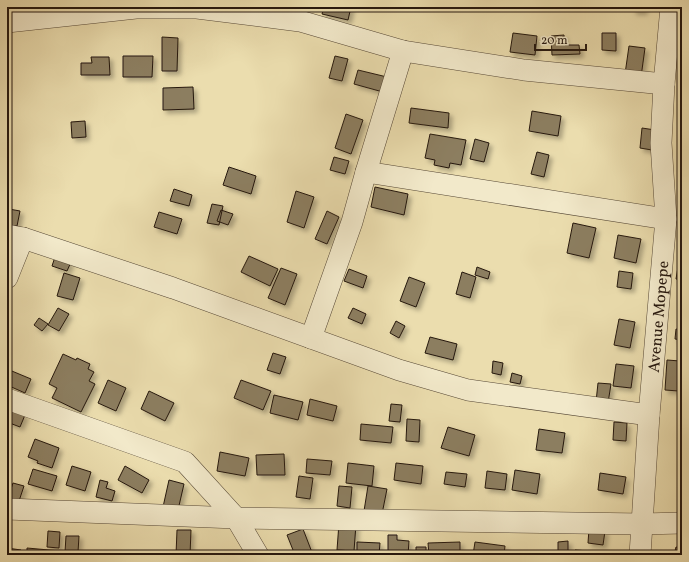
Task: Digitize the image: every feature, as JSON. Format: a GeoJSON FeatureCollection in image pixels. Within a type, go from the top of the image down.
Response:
{"type":"FeatureCollection","features":[{"type":"Feature","properties":{"kind":"street","name":"Avenue Mopepe"},"geometry":{"type":"LineString","coordinates":[[640,555],[649,415],[666,219],[661,143],[664,84],[671,7]]}},
{"type":"Feature","properties":{"kind":"street"},"geometry":{"type":"LineString","coordinates":[[7,22],[136,8],[197,8],[300,21],[403,51],[524,70],[664,84]]}},
{"type":"Feature","properties":{"kind":"street"},"geometry":{"type":"LineString","coordinates":[[311,338],[352,222],[403,51]]}},
{"type":"Feature","properties":{"kind":"street"},"geometry":{"type":"LineString","coordinates":[[366,172],[666,219]]}},
{"type":"Feature","properties":{"kind":"street"},"geometry":{"type":"LineString","coordinates":[[7,278],[15,236],[173,288],[399,370],[468,390],[649,415]]}},
{"type":"Feature","properties":{"kind":"street"},"geometry":{"type":"LineString","coordinates":[[7,399],[185,462],[236,518],[258,555]]}},
{"type":"Feature","properties":{"kind":"street"},"geometry":{"type":"LineString","coordinates":[[7,509],[236,518],[642,524],[682,523]]}},
{"type":"Feature","properties":{"kind":"building"},"geometry":{"type":"Polygon","coordinates":[[[324,7],[351,7],[348,20],[322,14],[324,7]]]}},
{"type":"Feature","properties":{"kind":"building"},"geometry":{"type":"Polygon","coordinates":[[[633,7],[644,7],[644,11],[633,11],[633,7]]]}},
{"type":"Feature","properties":{"kind":"building"},"geometry":{"type":"Polygon","coordinates":[[[513,33],[537,36],[535,55],[510,52],[513,33]]]}},
{"type":"Feature","properties":{"kind":"building"},"geometry":{"type":"Polygon","coordinates":[[[602,33],[616,33],[616,51],[602,50],[602,33]]]}},
{"type":"Feature","properties":{"kind":"building"},"geometry":{"type":"Polygon","coordinates":[[[564,35],[565,45],[579,45],[580,54],[552,55],[551,36],[564,35]]]}},
{"type":"Feature","properties":{"kind":"building"},"geometry":{"type":"Polygon","coordinates":[[[162,37],[178,38],[177,71],[162,71],[162,37]]]}},
{"type":"Feature","properties":{"kind":"building"},"geometry":{"type":"Polygon","coordinates":[[[629,46],[645,48],[641,77],[625,74],[629,46]]]}},
{"type":"Feature","properties":{"kind":"building"},"geometry":{"type":"Polygon","coordinates":[[[123,56],[153,56],[152,77],[123,77],[123,56]]]}},
{"type":"Feature","properties":{"kind":"building"},"geometry":{"type":"Polygon","coordinates":[[[335,56],[348,59],[342,81],[329,78],[335,56]]]}},
{"type":"Feature","properties":{"kind":"building"},"geometry":{"type":"Polygon","coordinates":[[[91,57],[109,57],[110,75],[81,75],[81,63],[92,63],[91,57]]]}},
{"type":"Feature","properties":{"kind":"building"},"geometry":{"type":"Polygon","coordinates":[[[358,70],[387,77],[383,92],[354,84],[358,70]]]}},
{"type":"Feature","properties":{"kind":"building"},"geometry":{"type":"Polygon","coordinates":[[[193,87],[194,109],[163,110],[163,88],[193,87]]]}},
{"type":"Feature","properties":{"kind":"building"},"geometry":{"type":"Polygon","coordinates":[[[411,108],[449,113],[448,128],[409,123],[411,108]]]}},
{"type":"Feature","properties":{"kind":"building"},"geometry":{"type":"Polygon","coordinates":[[[532,111],[561,116],[558,136],[529,131],[532,111]]]}},
{"type":"Feature","properties":{"kind":"building"},"geometry":{"type":"Polygon","coordinates":[[[346,114],[363,120],[351,154],[335,148],[346,114]]]}},
{"type":"Feature","properties":{"kind":"building"},"geometry":{"type":"Polygon","coordinates":[[[85,121],[86,137],[72,138],[71,122],[85,121]]]}},
{"type":"Feature","properties":{"kind":"building"},"geometry":{"type":"Polygon","coordinates":[[[642,128],[655,130],[652,150],[640,148],[642,128]]]}},
{"type":"Feature","properties":{"kind":"building"},"geometry":{"type":"Polygon","coordinates":[[[430,134],[466,140],[461,165],[450,163],[449,168],[434,165],[435,160],[425,158],[430,134]]]}},
{"type":"Feature","properties":{"kind":"building"},"geometry":{"type":"Polygon","coordinates":[[[475,139],[489,143],[484,162],[470,159],[475,139]]]}},
{"type":"Feature","properties":{"kind":"building"},"geometry":{"type":"Polygon","coordinates":[[[537,152],[549,155],[544,177],[531,174],[537,152]]]}},
{"type":"Feature","properties":{"kind":"building"},"geometry":{"type":"Polygon","coordinates":[[[334,157],[349,161],[345,174],[330,170],[334,157]]]}},
{"type":"Feature","properties":{"kind":"building"},"geometry":{"type":"Polygon","coordinates":[[[229,167],[256,176],[251,194],[223,185],[229,167]]]}},
{"type":"Feature","properties":{"kind":"building"},"geometry":{"type":"Polygon","coordinates":[[[375,187],[408,194],[404,215],[371,207],[375,187]]]}},
{"type":"Feature","properties":{"kind":"building"},"geometry":{"type":"Polygon","coordinates":[[[174,189],[192,195],[189,206],[170,201],[174,189]]]}},
{"type":"Feature","properties":{"kind":"building"},"geometry":{"type":"Polygon","coordinates":[[[296,191],[314,197],[304,228],[287,222],[296,191]]]}},
{"type":"Feature","properties":{"kind":"building"},"geometry":{"type":"Polygon","coordinates":[[[212,204],[223,206],[219,225],[207,223],[212,204]]]}},
{"type":"Feature","properties":{"kind":"building"},"geometry":{"type":"Polygon","coordinates":[[[9,209],[20,211],[17,226],[7,225],[9,209]]]}},
{"type":"Feature","properties":{"kind":"building"},"geometry":{"type":"Polygon","coordinates":[[[221,210],[233,214],[228,225],[217,221],[221,210]]]}},
{"type":"Feature","properties":{"kind":"building"},"geometry":{"type":"Polygon","coordinates":[[[327,211],[339,217],[327,244],[315,239],[327,211]]]}},
{"type":"Feature","properties":{"kind":"building"},"geometry":{"type":"Polygon","coordinates":[[[159,212],[182,219],[177,234],[154,227],[159,212]]]}},
{"type":"Feature","properties":{"kind":"building"},"geometry":{"type":"Polygon","coordinates":[[[573,223],[596,228],[589,258],[567,253],[573,223]]]}},
{"type":"Feature","properties":{"kind":"building"},"geometry":{"type":"Polygon","coordinates":[[[618,235],[641,239],[636,263],[614,258],[618,235]]]}},
{"type":"Feature","properties":{"kind":"building"},"geometry":{"type":"Polygon","coordinates":[[[249,256],[278,269],[270,286],[241,272],[249,256]]]}},
{"type":"Feature","properties":{"kind":"building"},"geometry":{"type":"Polygon","coordinates":[[[55,257],[71,262],[67,271],[52,266],[55,257]]]}},
{"type":"Feature","properties":{"kind":"building"},"geometry":{"type":"Polygon","coordinates":[[[679,261],[682,262],[682,280],[676,279],[679,261]]]}},
{"type":"Feature","properties":{"kind":"building"},"geometry":{"type":"Polygon","coordinates":[[[477,267],[490,272],[488,279],[475,275],[477,267]]]}},
{"type":"Feature","properties":{"kind":"building"},"geometry":{"type":"Polygon","coordinates":[[[281,268],[297,274],[285,305],[268,298],[281,268]]]}},
{"type":"Feature","properties":{"kind":"building"},"geometry":{"type":"Polygon","coordinates":[[[349,269],[367,276],[363,288],[344,281],[349,269]]]}},
{"type":"Feature","properties":{"kind":"building"},"geometry":{"type":"Polygon","coordinates":[[[619,271],[633,273],[631,289],[617,287],[619,271]]]}},
{"type":"Feature","properties":{"kind":"building"},"geometry":{"type":"Polygon","coordinates":[[[462,272],[476,277],[470,298],[456,294],[462,272]]]}},
{"type":"Feature","properties":{"kind":"building"},"geometry":{"type":"Polygon","coordinates":[[[64,273],[80,278],[73,300],[57,296],[64,273]]]}},
{"type":"Feature","properties":{"kind":"building"},"geometry":{"type":"Polygon","coordinates":[[[409,277],[425,283],[416,307],[400,301],[409,277]]]}},
{"type":"Feature","properties":{"kind":"building"},"geometry":{"type":"Polygon","coordinates":[[[58,308],[69,314],[59,331],[48,325],[58,308]]]}},
{"type":"Feature","properties":{"kind":"building"},"geometry":{"type":"Polygon","coordinates":[[[353,308],[366,314],[362,324],[348,318],[353,308]]]}},
{"type":"Feature","properties":{"kind":"building"},"geometry":{"type":"Polygon","coordinates":[[[39,318],[48,324],[42,331],[34,325],[39,318]]]}},
{"type":"Feature","properties":{"kind":"building"},"geometry":{"type":"Polygon","coordinates":[[[619,319],[635,322],[630,348],[614,345],[619,319]]]}},
{"type":"Feature","properties":{"kind":"building"},"geometry":{"type":"Polygon","coordinates":[[[396,321],[405,326],[399,338],[390,333],[396,321]]]}},
{"type":"Feature","properties":{"kind":"building"},"geometry":{"type":"Polygon","coordinates":[[[676,329],[682,330],[682,340],[675,339],[676,329]]]}},
{"type":"Feature","properties":{"kind":"building"},"geometry":{"type":"Polygon","coordinates":[[[430,337],[457,344],[453,360],[425,353],[430,337]]]}},
{"type":"Feature","properties":{"kind":"building"},"geometry":{"type":"Polygon","coordinates":[[[273,353],[286,357],[280,374],[267,370],[273,353]]]}},
{"type":"Feature","properties":{"kind":"building"},"geometry":{"type":"Polygon","coordinates":[[[63,354],[90,364],[88,369],[94,372],[89,381],[95,384],[81,412],[52,398],[57,388],[49,384],[63,354]]]}},
{"type":"Feature","properties":{"kind":"building"},"geometry":{"type":"Polygon","coordinates":[[[667,360],[680,361],[679,391],[665,390],[667,360]]]}},
{"type":"Feature","properties":{"kind":"building"},"geometry":{"type":"Polygon","coordinates":[[[493,361],[503,363],[501,375],[492,373],[493,361]]]}},
{"type":"Feature","properties":{"kind":"building"},"geometry":{"type":"Polygon","coordinates":[[[616,364],[634,366],[631,388],[613,386],[616,364]]]}},
{"type":"Feature","properties":{"kind":"building"},"geometry":{"type":"Polygon","coordinates":[[[7,369],[31,379],[25,393],[7,385],[7,369]]]}},
{"type":"Feature","properties":{"kind":"building"},"geometry":{"type":"Polygon","coordinates":[[[512,373],[522,376],[520,384],[510,382],[512,373]]]}},
{"type":"Feature","properties":{"kind":"building"},"geometry":{"type":"Polygon","coordinates":[[[108,380],[126,388],[116,411],[98,403],[108,380]]]}},
{"type":"Feature","properties":{"kind":"building"},"geometry":{"type":"Polygon","coordinates":[[[241,380],[271,391],[263,410],[234,398],[241,380]]]}},
{"type":"Feature","properties":{"kind":"building"},"geometry":{"type":"Polygon","coordinates":[[[598,383],[611,384],[608,403],[596,402],[598,383]]]}},
{"type":"Feature","properties":{"kind":"building"},"geometry":{"type":"Polygon","coordinates":[[[149,391],[174,403],[165,421],[141,409],[149,391]]]}},
{"type":"Feature","properties":{"kind":"building"},"geometry":{"type":"Polygon","coordinates":[[[274,395],[303,402],[298,420],[270,413],[274,395]]]}},
{"type":"Feature","properties":{"kind":"building"},"geometry":{"type":"Polygon","coordinates":[[[310,399],[337,406],[333,421],[307,415],[310,399]]]}},
{"type":"Feature","properties":{"kind":"building"},"geometry":{"type":"Polygon","coordinates":[[[391,404],[402,405],[400,422],[389,421],[391,404]]]}},
{"type":"Feature","properties":{"kind":"building"},"geometry":{"type":"Polygon","coordinates":[[[7,408],[25,415],[20,427],[7,422],[7,408]]]}},
{"type":"Feature","properties":{"kind":"building"},"geometry":{"type":"Polygon","coordinates":[[[407,419],[420,420],[419,442],[406,441],[407,419]]]}},
{"type":"Feature","properties":{"kind":"building"},"geometry":{"type":"Polygon","coordinates":[[[614,422],[627,423],[626,441],[613,440],[614,422]]]}},
{"type":"Feature","properties":{"kind":"building"},"geometry":{"type":"Polygon","coordinates":[[[361,424],[393,427],[391,443],[360,440],[361,424]]]}},
{"type":"Feature","properties":{"kind":"building"},"geometry":{"type":"Polygon","coordinates":[[[448,427],[475,435],[469,456],[441,448],[448,427]]]}},
{"type":"Feature","properties":{"kind":"building"},"geometry":{"type":"Polygon","coordinates":[[[539,429],[565,433],[562,453],[536,450],[539,429]]]}},
{"type":"Feature","properties":{"kind":"building"},"geometry":{"type":"Polygon","coordinates":[[[35,439],[59,448],[52,468],[37,463],[38,461],[28,457],[35,439]]]}},
{"type":"Feature","properties":{"kind":"building"},"geometry":{"type":"Polygon","coordinates":[[[220,452],[249,458],[245,476],[217,471],[220,452]]]}},
{"type":"Feature","properties":{"kind":"building"},"geometry":{"type":"Polygon","coordinates":[[[284,454],[285,475],[257,475],[256,455],[284,454]]]}},
{"type":"Feature","properties":{"kind":"building"},"geometry":{"type":"Polygon","coordinates":[[[307,459],[332,461],[330,475],[306,473],[307,459]]]}},
{"type":"Feature","properties":{"kind":"building"},"geometry":{"type":"Polygon","coordinates":[[[348,463],[374,466],[372,486],[346,483],[348,463]]]}},
{"type":"Feature","properties":{"kind":"building"},"geometry":{"type":"Polygon","coordinates":[[[396,463],[423,466],[421,484],[394,480],[396,463]]]}},
{"type":"Feature","properties":{"kind":"building"},"geometry":{"type":"Polygon","coordinates":[[[72,466],[91,472],[85,491],[66,485],[72,466]]]}},
{"type":"Feature","properties":{"kind":"building"},"geometry":{"type":"Polygon","coordinates":[[[125,466],[149,480],[142,493],[118,480],[125,466]]]}},
{"type":"Feature","properties":{"kind":"building"},"geometry":{"type":"Polygon","coordinates":[[[33,469],[57,476],[52,491],[28,484],[33,469]]]}},
{"type":"Feature","properties":{"kind":"building"},"geometry":{"type":"Polygon","coordinates":[[[515,470],[540,474],[537,494],[512,490],[515,470]]]}},
{"type":"Feature","properties":{"kind":"building"},"geometry":{"type":"Polygon","coordinates":[[[487,471],[507,474],[505,490],[485,488],[487,471]]]}},
{"type":"Feature","properties":{"kind":"building"},"geometry":{"type":"Polygon","coordinates":[[[446,472],[467,474],[465,487],[444,484],[446,472]]]}},
{"type":"Feature","properties":{"kind":"building"},"geometry":{"type":"Polygon","coordinates":[[[600,473],[626,477],[623,494],[598,490],[600,473]]]}},
{"type":"Feature","properties":{"kind":"building"},"geometry":{"type":"Polygon","coordinates":[[[299,476],[313,478],[310,499],[296,497],[299,476]]]}},
{"type":"Feature","properties":{"kind":"building"},"geometry":{"type":"Polygon","coordinates":[[[100,480],[108,482],[106,488],[115,491],[112,501],[96,497],[100,480]]]}},
{"type":"Feature","properties":{"kind":"building"},"geometry":{"type":"Polygon","coordinates":[[[169,480],[184,484],[178,510],[163,507],[169,480]]]}},
{"type":"Feature","properties":{"kind":"building"},"geometry":{"type":"Polygon","coordinates":[[[13,483],[24,486],[19,501],[8,498],[13,483]]]}},
{"type":"Feature","properties":{"kind":"building"},"geometry":{"type":"Polygon","coordinates":[[[339,486],[352,487],[350,508],[337,506],[339,486]]]}},
{"type":"Feature","properties":{"kind":"building"},"geometry":{"type":"Polygon","coordinates":[[[368,486],[387,489],[382,514],[364,511],[368,486]]]}},
{"type":"Feature","properties":{"kind":"building"},"geometry":{"type":"Polygon","coordinates":[[[339,523],[356,524],[354,551],[337,550],[339,523]]]}},
{"type":"Feature","properties":{"kind":"building"},"geometry":{"type":"Polygon","coordinates":[[[303,529],[313,555],[295,555],[287,535],[303,529]]]}},
{"type":"Feature","properties":{"kind":"building"},"geometry":{"type":"Polygon","coordinates":[[[589,529],[605,531],[603,545],[588,543],[589,529]]]}},
{"type":"Feature","properties":{"kind":"building"},"geometry":{"type":"Polygon","coordinates":[[[177,530],[191,530],[190,555],[176,555],[177,530]]]}},
{"type":"Feature","properties":{"kind":"building"},"geometry":{"type":"Polygon","coordinates":[[[48,531],[60,532],[59,548],[47,547],[48,531]]]}},
{"type":"Feature","properties":{"kind":"building"},"geometry":{"type":"Polygon","coordinates":[[[388,535],[397,535],[397,540],[409,541],[408,555],[388,555],[388,535]]]}},
{"type":"Feature","properties":{"kind":"building"},"geometry":{"type":"Polygon","coordinates":[[[66,536],[79,536],[78,552],[65,552],[66,536]]]}},
{"type":"Feature","properties":{"kind":"building"},"geometry":{"type":"Polygon","coordinates":[[[568,541],[568,555],[558,555],[558,542],[568,541]]]}},
{"type":"Feature","properties":{"kind":"building"},"geometry":{"type":"Polygon","coordinates":[[[357,542],[380,543],[379,555],[357,555],[357,542]]]}},
{"type":"Feature","properties":{"kind":"building"},"geometry":{"type":"Polygon","coordinates":[[[460,542],[460,555],[429,555],[428,543],[460,542]]]}},
{"type":"Feature","properties":{"kind":"building"},"geometry":{"type":"Polygon","coordinates":[[[475,542],[505,546],[504,555],[473,555],[475,542]]]}},
{"type":"Feature","properties":{"kind":"building"},"geometry":{"type":"Polygon","coordinates":[[[416,547],[426,547],[426,555],[416,555],[416,547]]]}},
{"type":"Feature","properties":{"kind":"building"},"geometry":{"type":"Polygon","coordinates":[[[676,547],[682,548],[682,555],[674,555],[676,547]]]}},
{"type":"Feature","properties":{"kind":"building"},"geometry":{"type":"Polygon","coordinates":[[[7,548],[21,550],[20,555],[7,555],[7,548]]]}},
{"type":"Feature","properties":{"kind":"building"},"geometry":{"type":"Polygon","coordinates":[[[27,548],[60,551],[60,555],[27,555],[27,548]]]}},
{"type":"Feature","properties":{"kind":"building"},"geometry":{"type":"Polygon","coordinates":[[[575,550],[605,552],[605,555],[575,555],[575,550]]]}},
{"type":"Feature","properties":{"kind":"building"},"geometry":{"type":"Polygon","coordinates":[[[230,552],[230,555],[196,555],[196,554],[230,552]]]}},
{"type":"Feature","properties":{"kind":"building"},"geometry":{"type":"Polygon","coordinates":[[[535,553],[546,554],[546,555],[535,555],[535,553]]]}}]}
